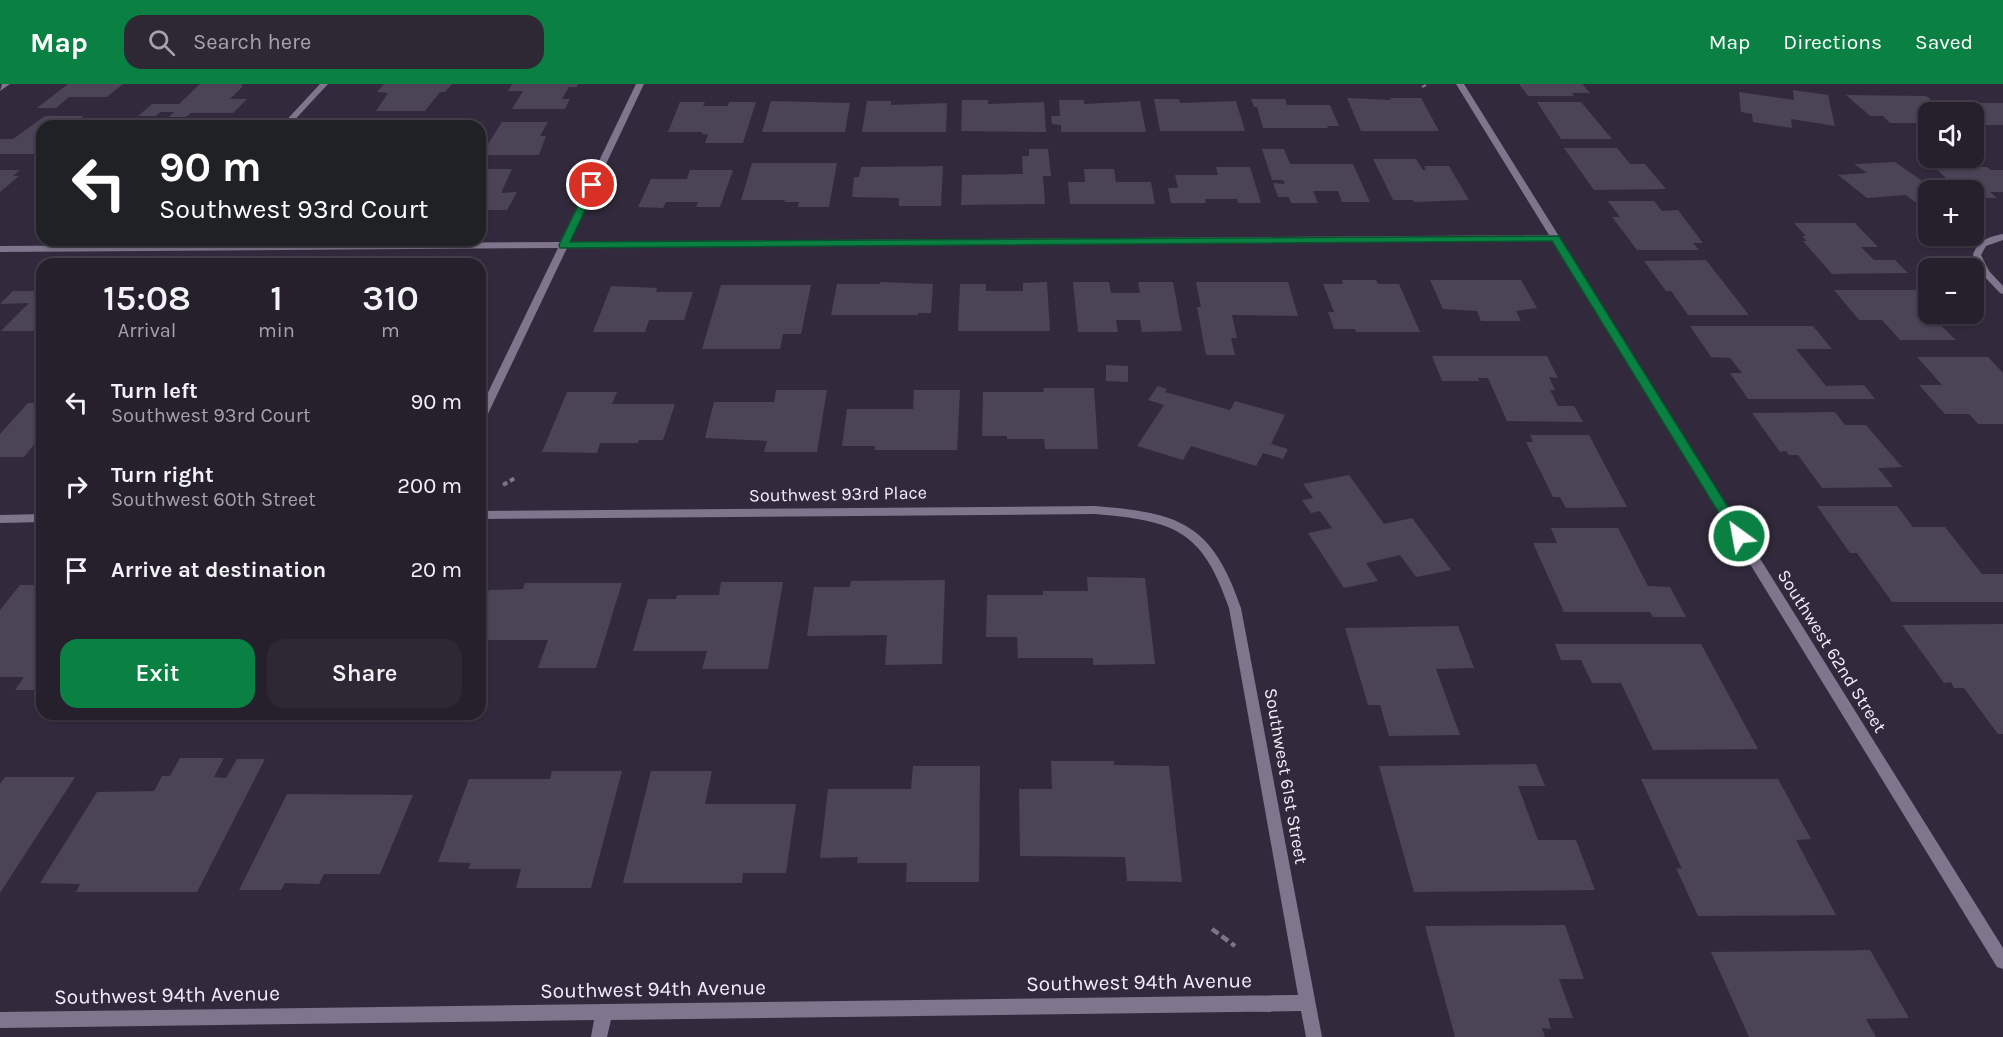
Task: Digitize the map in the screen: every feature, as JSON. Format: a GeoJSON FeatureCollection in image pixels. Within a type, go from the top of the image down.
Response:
{"type":"FeatureCollection","features":[{"type":"Feature","properties":{"kind":"street"},"geometry":{"type":"LineString","coordinates":[[0,89],[6,84]]}},
{"type":"Feature","properties":{"kind":"street"},"geometry":{"type":"LineString","coordinates":[[291,120],[324,84]]}},
{"type":"Feature","properties":{"kind":"street"},"geometry":{"type":"LineString","coordinates":[[486,408],[640,84]]}},
{"type":"Feature","properties":{"kind":"street","name":"Southwest 62nd Street"},"geometry":{"type":"LineString","coordinates":[[1460,84],[2003,962]]}},
{"type":"Feature","properties":{"kind":"street"},"geometry":{"type":"LineString","coordinates":[[2003,237],[1987,241],[1978,249],[1979,263],[2003,291]]}},
{"type":"Feature","properties":{"kind":"street"},"geometry":{"type":"LineString","coordinates":[[486,246],[1555,238]]}},
{"type":"Feature","properties":{"kind":"street"},"geometry":{"type":"LineString","coordinates":[[0,249],[434,246]]}},
{"type":"Feature","properties":{"kind":"street","name":"Southwest 93rd Place"},"geometry":{"type":"LineString","coordinates":[[486,515],[1095,510],[1159,519],[1192,533]]}},
{"type":"Feature","properties":{"kind":"street"},"geometry":{"type":"LineString","coordinates":[[0,519],[36,518]]}},
{"type":"Feature","properties":{"kind":"street","name":"Southwest 61st Street"},"geometry":{"type":"LineString","coordinates":[[1192,533],[1204,544],[1220,567],[1235,608],[1314,1037]]}},
{"type":"Feature","properties":{"kind":"street","name":"Southwest 94th Avenue"},"geometry":{"type":"LineString","coordinates":[[0,1020],[1307,1003]]}},
{"type":"Feature","properties":{"kind":"street"},"geometry":{"type":"LineString","coordinates":[[599,1037],[604,1013]]}},
{"type":"Feature","properties":{"kind":"path"},"geometry":{"type":"LineString","coordinates":[[1422,87],[1428,84]]}},
{"type":"Feature","properties":{"kind":"path"},"geometry":{"type":"LineString","coordinates":[[497,489],[515,478]]}},
{"type":"Feature","properties":{"kind":"path"},"geometry":{"type":"LineString","coordinates":[[1212,929],[1235,946]]}},
{"type":"Feature","properties":{"kind":"building"},"geometry":{"type":"Polygon","coordinates":[[[68,84],[123,84],[107,97],[69,97],[56,108],[37,108],[68,84]]]}},
{"type":"Feature","properties":{"kind":"building"},"geometry":{"type":"Polygon","coordinates":[[[200,84],[242,84],[243,86],[230,99],[247,99],[233,113],[191,113],[186,117],[169,117],[174,112],[160,112],[156,116],[138,116],[152,104],[179,104],[200,84]]]}},
{"type":"Feature","properties":{"kind":"building"},"geometry":{"type":"Polygon","coordinates":[[[384,84],[452,84],[445,92],[440,92],[425,111],[376,111],[388,93],[377,92],[384,84]]]}},
{"type":"Feature","properties":{"kind":"building"},"geometry":{"type":"Polygon","coordinates":[[[512,84],[578,84],[577,87],[569,87],[562,99],[570,99],[565,109],[512,109],[523,91],[508,91],[512,84]]]}},
{"type":"Feature","properties":{"kind":"building"},"geometry":{"type":"Polygon","coordinates":[[[1519,84],[1582,84],[1590,93],[1572,93],[1574,96],[1528,96],[1519,84]]]}},
{"type":"Feature","properties":{"kind":"building"},"geometry":{"type":"Polygon","coordinates":[[[1793,90],[1828,95],[1835,126],[1791,119],[1792,128],[1753,122],[1752,114],[1741,112],[1739,92],[1794,100],[1793,90]]]}},
{"type":"Feature","properties":{"kind":"building"},"geometry":{"type":"Polygon","coordinates":[[[1846,95],[1926,96],[1934,102],[1918,102],[1918,123],[1890,123],[1883,116],[1870,116],[1846,95]]]}},
{"type":"Feature","properties":{"kind":"building"},"geometry":{"type":"Polygon","coordinates":[[[1347,98],[1391,100],[1390,98],[1421,98],[1439,131],[1361,131],[1347,98]]]}},
{"type":"Feature","properties":{"kind":"building"},"geometry":{"type":"Polygon","coordinates":[[[1154,99],[1179,99],[1180,103],[1236,101],[1245,131],[1160,131],[1154,99]]]}},
{"type":"Feature","properties":{"kind":"building"},"geometry":{"type":"Polygon","coordinates":[[[1251,99],[1285,99],[1287,105],[1330,105],[1339,126],[1263,128],[1257,107],[1254,107],[1251,99]]]}},
{"type":"Feature","properties":{"kind":"building"},"geometry":{"type":"Polygon","coordinates":[[[962,100],[988,100],[988,104],[1044,102],[1046,132],[961,131],[962,100]]]}},
{"type":"Feature","properties":{"kind":"building"},"geometry":{"type":"Polygon","coordinates":[[[1059,100],[1084,100],[1084,104],[1140,101],[1146,132],[1061,132],[1061,125],[1052,124],[1051,116],[1060,116],[1059,100]]]}},
{"type":"Feature","properties":{"kind":"building"},"geometry":{"type":"Polygon","coordinates":[[[771,101],[850,103],[845,132],[762,132],[771,101]]]}},
{"type":"Feature","properties":{"kind":"building"},"geometry":{"type":"Polygon","coordinates":[[[867,101],[891,101],[891,105],[947,103],[946,132],[862,132],[867,101]]]}},
{"type":"Feature","properties":{"kind":"building"},"geometry":{"type":"Polygon","coordinates":[[[680,102],[705,102],[703,106],[728,106],[729,102],[756,102],[743,143],[705,143],[708,134],[702,134],[702,132],[668,132],[680,102]]]}},
{"type":"Feature","properties":{"kind":"building"},"geometry":{"type":"Polygon","coordinates":[[[1537,102],[1581,102],[1612,139],[1561,139],[1537,102]]]}},
{"type":"Feature","properties":{"kind":"building"},"geometry":{"type":"Polygon","coordinates":[[[1984,103],[2003,103],[2003,125],[1984,125],[1984,103]]]}},
{"type":"Feature","properties":{"kind":"building"},"geometry":{"type":"Polygon","coordinates":[[[45,116],[84,116],[81,118],[86,118],[84,120],[39,120],[45,116]]]}},
{"type":"Feature","properties":{"kind":"building"},"geometry":{"type":"Polygon","coordinates":[[[36,122],[36,154],[0,154],[0,139],[13,139],[36,122]]]}},
{"type":"Feature","properties":{"kind":"building"},"geometry":{"type":"Polygon","coordinates":[[[502,122],[548,122],[540,136],[546,136],[539,155],[486,155],[486,144],[502,122]]]}},
{"type":"Feature","properties":{"kind":"building"},"geometry":{"type":"Polygon","coordinates":[[[1564,148],[1617,148],[1630,164],[1645,164],[1666,189],[1594,190],[1564,148]]]}},
{"type":"Feature","properties":{"kind":"building"},"geometry":{"type":"Polygon","coordinates":[[[1029,149],[1048,149],[1051,176],[1043,176],[1045,204],[961,205],[962,175],[1023,174],[1022,156],[1029,156],[1029,149]]]}},
{"type":"Feature","properties":{"kind":"building"},"geometry":{"type":"Polygon","coordinates":[[[1262,149],[1284,149],[1290,164],[1353,164],[1370,202],[1342,202],[1338,191],[1313,191],[1318,203],[1291,203],[1289,197],[1278,197],[1273,183],[1285,184],[1283,180],[1272,180],[1262,149]]]}},
{"type":"Feature","properties":{"kind":"building"},"geometry":{"type":"Polygon","coordinates":[[[1373,159],[1416,159],[1423,170],[1426,170],[1424,166],[1449,166],[1469,200],[1414,202],[1413,200],[1393,200],[1373,159]]]}},
{"type":"Feature","properties":{"kind":"building"},"geometry":{"type":"Polygon","coordinates":[[[1895,162],[1921,180],[1918,180],[1918,202],[1906,195],[1867,198],[1838,175],[1867,173],[1854,164],[1895,162]]]}},
{"type":"Feature","properties":{"kind":"building"},"geometry":{"type":"Polygon","coordinates":[[[752,163],[837,163],[829,207],[798,207],[799,202],[784,202],[785,200],[741,200],[752,163]]]}},
{"type":"Feature","properties":{"kind":"building"},"geometry":{"type":"Polygon","coordinates":[[[943,166],[941,206],[899,206],[899,198],[852,197],[854,177],[859,177],[861,167],[943,166]]]}},
{"type":"Feature","properties":{"kind":"building"},"geometry":{"type":"Polygon","coordinates":[[[1216,167],[1250,167],[1261,203],[1238,203],[1237,199],[1205,199],[1206,203],[1171,203],[1168,188],[1178,188],[1175,175],[1218,175],[1216,167]]]}},
{"type":"Feature","properties":{"kind":"building"},"geometry":{"type":"Polygon","coordinates":[[[1987,167],[1991,170],[2003,170],[2003,192],[1990,192],[1997,198],[1984,198],[1984,180],[1949,180],[1935,168],[1987,167]]]}},
{"type":"Feature","properties":{"kind":"building"},"geometry":{"type":"Polygon","coordinates":[[[486,169],[512,169],[501,193],[517,192],[507,210],[486,210],[486,169]]]}},
{"type":"Feature","properties":{"kind":"building"},"geometry":{"type":"Polygon","coordinates":[[[1084,169],[1114,169],[1116,182],[1151,182],[1155,204],[1070,204],[1068,182],[1085,182],[1084,169]]]}},
{"type":"Feature","properties":{"kind":"building"},"geometry":{"type":"Polygon","coordinates":[[[0,170],[20,170],[13,176],[19,176],[0,192],[0,170]]]}},
{"type":"Feature","properties":{"kind":"building"},"geometry":{"type":"Polygon","coordinates":[[[690,170],[733,170],[720,207],[696,207],[698,202],[666,202],[663,208],[638,207],[651,179],[687,179],[690,170]]]}},
{"type":"Feature","properties":{"kind":"building"},"geometry":{"type":"Polygon","coordinates":[[[1608,201],[1654,201],[1662,211],[1678,210],[1703,243],[1693,243],[1699,250],[1637,250],[1612,217],[1620,217],[1608,201]]]}},
{"type":"Feature","properties":{"kind":"building"},"geometry":{"type":"Polygon","coordinates":[[[1794,223],[1855,223],[1878,247],[1861,247],[1874,260],[1895,260],[1908,273],[1832,274],[1803,241],[1807,241],[1802,236],[1806,236],[1794,223]]]}},
{"type":"Feature","properties":{"kind":"building"},"geometry":{"type":"Polygon","coordinates":[[[1706,260],[1749,315],[1688,315],[1671,291],[1666,291],[1644,261],[1706,260]]]}},
{"type":"Feature","properties":{"kind":"building"},"geometry":{"type":"Polygon","coordinates":[[[1342,280],[1376,280],[1378,284],[1399,284],[1420,332],[1356,332],[1355,329],[1334,329],[1328,312],[1334,312],[1323,284],[1343,284],[1342,280]]]}},
{"type":"Feature","properties":{"kind":"building"},"geometry":{"type":"Polygon","coordinates":[[[1430,280],[1521,280],[1537,308],[1516,311],[1521,321],[1481,321],[1477,311],[1443,309],[1430,280]]]}},
{"type":"Feature","properties":{"kind":"building"},"geometry":{"type":"Polygon","coordinates":[[[880,282],[933,284],[931,313],[831,315],[837,284],[880,284],[880,282]]]}},
{"type":"Feature","properties":{"kind":"building"},"geometry":{"type":"Polygon","coordinates":[[[1047,282],[1050,331],[958,331],[960,284],[986,284],[986,291],[1023,291],[1023,283],[1047,282]]]}},
{"type":"Feature","properties":{"kind":"building"},"geometry":{"type":"Polygon","coordinates":[[[1073,282],[1109,282],[1111,293],[1140,293],[1138,282],[1173,282],[1182,331],[1142,332],[1140,320],[1116,320],[1118,332],[1078,332],[1073,282]]]}},
{"type":"Feature","properties":{"kind":"building"},"geometry":{"type":"Polygon","coordinates":[[[1196,282],[1288,282],[1298,316],[1232,315],[1237,338],[1231,338],[1235,355],[1206,355],[1197,307],[1201,307],[1196,282]]]}},
{"type":"Feature","properties":{"kind":"building"},"geometry":{"type":"Polygon","coordinates":[[[721,285],[811,285],[801,334],[783,334],[780,349],[702,349],[721,285]]]}},
{"type":"Feature","properties":{"kind":"building"},"geometry":{"type":"Polygon","coordinates":[[[611,286],[657,288],[656,292],[693,292],[684,320],[649,320],[645,332],[593,332],[611,286]]]}},
{"type":"Feature","properties":{"kind":"building"},"geometry":{"type":"Polygon","coordinates":[[[1834,290],[1918,290],[1918,324],[1939,324],[1956,340],[1900,340],[1882,320],[1859,320],[1834,290]]]}},
{"type":"Feature","properties":{"kind":"building"},"geometry":{"type":"Polygon","coordinates":[[[13,291],[36,291],[36,331],[1,331],[29,303],[0,304],[13,291]]]}},
{"type":"Feature","properties":{"kind":"building"},"geometry":{"type":"Polygon","coordinates":[[[1690,326],[1813,326],[1832,349],[1796,349],[1826,386],[1864,385],[1875,399],[1748,399],[1730,373],[1742,373],[1730,358],[1711,357],[1690,326]]]}},
{"type":"Feature","properties":{"kind":"building"},"geometry":{"type":"Polygon","coordinates":[[[1432,356],[1547,356],[1558,378],[1549,377],[1555,390],[1550,390],[1558,406],[1574,406],[1583,422],[1507,421],[1488,378],[1478,378],[1479,381],[1442,381],[1432,356]]]}},
{"type":"Feature","properties":{"kind":"building"},"geometry":{"type":"Polygon","coordinates":[[[1917,357],[1988,357],[2003,373],[2003,424],[1978,424],[1969,414],[1945,414],[1919,385],[1942,385],[1917,357]]]}},
{"type":"Feature","properties":{"kind":"building"},"geometry":{"type":"Polygon","coordinates":[[[1106,365],[1128,366],[1128,382],[1106,381],[1106,365]]]}},
{"type":"Feature","properties":{"kind":"building"},"geometry":{"type":"Polygon","coordinates":[[[1158,386],[1167,389],[1165,392],[1230,410],[1235,401],[1285,415],[1271,444],[1288,449],[1283,459],[1263,453],[1256,466],[1191,446],[1183,460],[1137,446],[1164,405],[1148,400],[1158,386]]]}},
{"type":"Feature","properties":{"kind":"building"},"geometry":{"type":"Polygon","coordinates":[[[1043,388],[1094,388],[1098,449],[1045,449],[1044,439],[982,436],[983,392],[1044,392],[1043,388]]]}},
{"type":"Feature","properties":{"kind":"building"},"geometry":{"type":"Polygon","coordinates":[[[776,390],[827,390],[817,452],[764,452],[767,441],[705,438],[714,402],[774,402],[776,390]]]}},
{"type":"Feature","properties":{"kind":"building"},"geometry":{"type":"Polygon","coordinates":[[[914,390],[960,390],[957,450],[875,450],[875,446],[842,446],[847,409],[913,409],[914,390]]]}},
{"type":"Feature","properties":{"kind":"building"},"geometry":{"type":"Polygon","coordinates":[[[567,392],[617,392],[612,404],[675,404],[663,440],[639,440],[638,443],[600,443],[597,453],[542,452],[567,392]]]}},
{"type":"Feature","properties":{"kind":"building"},"geometry":{"type":"Polygon","coordinates":[[[28,403],[36,403],[36,442],[24,457],[0,457],[0,434],[28,403]]]}},
{"type":"Feature","properties":{"kind":"building"},"geometry":{"type":"Polygon","coordinates":[[[1835,412],[1845,425],[1866,425],[1902,467],[1878,468],[1893,487],[1822,488],[1798,455],[1789,455],[1786,451],[1780,452],[1752,413],[1835,412]]]}},
{"type":"Feature","properties":{"kind":"building"},"geometry":{"type":"Polygon","coordinates":[[[1530,435],[1589,435],[1627,507],[1566,508],[1560,497],[1553,497],[1526,442],[1533,442],[1530,435]]]}},
{"type":"Feature","properties":{"kind":"building"},"geometry":{"type":"Polygon","coordinates":[[[1349,475],[1384,524],[1412,518],[1451,570],[1416,577],[1400,555],[1366,563],[1378,581],[1344,588],[1308,533],[1332,528],[1320,511],[1311,513],[1302,500],[1313,498],[1303,484],[1349,475]]]}},
{"type":"Feature","properties":{"kind":"building"},"geometry":{"type":"Polygon","coordinates":[[[1817,506],[1897,506],[1913,527],[1945,527],[1982,574],[2003,574],[2003,602],[1892,602],[1857,553],[1850,553],[1817,506]]]}},
{"type":"Feature","properties":{"kind":"building"},"geometry":{"type":"Polygon","coordinates":[[[1551,528],[1618,528],[1648,586],[1670,587],[1686,617],[1653,617],[1650,612],[1564,612],[1533,543],[1557,543],[1551,528]]]}},
{"type":"Feature","properties":{"kind":"building"},"geometry":{"type":"Polygon","coordinates":[[[1087,577],[1145,578],[1155,664],[1093,665],[1093,658],[1018,658],[1017,637],[986,637],[987,595],[1043,595],[1043,591],[1088,591],[1087,577]]]}},
{"type":"Feature","properties":{"kind":"building"},"geometry":{"type":"Polygon","coordinates":[[[945,580],[942,664],[885,665],[887,635],[807,636],[814,587],[850,587],[851,581],[945,580]]]}},
{"type":"Feature","properties":{"kind":"building"},"geometry":{"type":"Polygon","coordinates":[[[721,582],[783,582],[768,669],[702,669],[707,651],[633,651],[648,599],[676,599],[677,595],[719,595],[721,582]]]}},
{"type":"Feature","properties":{"kind":"building"},"geometry":{"type":"Polygon","coordinates":[[[525,583],[622,583],[596,668],[538,668],[548,640],[486,640],[486,597],[489,590],[523,589],[525,583]]]}},
{"type":"Feature","properties":{"kind":"building"},"geometry":{"type":"Polygon","coordinates":[[[20,585],[36,585],[36,690],[15,690],[24,677],[0,677],[0,610],[20,585]]]}},
{"type":"Feature","properties":{"kind":"building"},"geometry":{"type":"Polygon","coordinates":[[[2003,624],[2003,734],[1998,734],[1964,688],[1954,688],[1951,682],[1944,683],[1902,625],[2003,624]]]}},
{"type":"Feature","properties":{"kind":"building"},"geometry":{"type":"Polygon","coordinates":[[[1458,626],[1474,668],[1436,669],[1460,735],[1389,736],[1380,705],[1368,705],[1345,628],[1458,626]]]}},
{"type":"Feature","properties":{"kind":"building"},"geometry":{"type":"Polygon","coordinates":[[[1555,644],[1701,644],[1758,749],[1653,750],[1621,683],[1592,683],[1581,660],[1561,660],[1555,644]]]}},
{"type":"Feature","properties":{"kind":"building"},"geometry":{"type":"Polygon","coordinates":[[[180,758],[224,758],[214,777],[226,778],[237,759],[265,759],[197,892],[76,892],[80,884],[40,883],[97,792],[154,791],[162,776],[170,776],[180,758]]]}},
{"type":"Feature","properties":{"kind":"building"},"geometry":{"type":"Polygon","coordinates":[[[1051,761],[1114,761],[1114,765],[1169,766],[1182,882],[1127,881],[1125,857],[1020,856],[1019,789],[1052,789],[1051,761]]]}},
{"type":"Feature","properties":{"kind":"building"},"geometry":{"type":"Polygon","coordinates":[[[1536,764],[1545,786],[1518,786],[1538,840],[1576,840],[1595,890],[1414,892],[1379,766],[1536,764]]]}},
{"type":"Feature","properties":{"kind":"building"},"geometry":{"type":"Polygon","coordinates":[[[913,766],[980,766],[979,882],[906,882],[907,863],[857,863],[858,857],[820,858],[828,789],[911,789],[913,766]]]}},
{"type":"Feature","properties":{"kind":"building"},"geometry":{"type":"Polygon","coordinates":[[[552,771],[622,771],[591,888],[516,888],[521,869],[468,869],[471,863],[438,862],[469,779],[550,779],[552,771]]]}},
{"type":"Feature","properties":{"kind":"building"},"geometry":{"type":"Polygon","coordinates":[[[651,771],[712,771],[705,804],[796,804],[786,873],[743,873],[742,883],[623,883],[651,771]]]}},
{"type":"Feature","properties":{"kind":"building"},"geometry":{"type":"Polygon","coordinates":[[[5,777],[75,777],[0,893],[0,784],[5,777]]]}},
{"type":"Feature","properties":{"kind":"building"},"geometry":{"type":"Polygon","coordinates":[[[1641,779],[1778,779],[1811,839],[1796,840],[1836,915],[1698,916],[1676,868],[1682,869],[1641,779]]]}},
{"type":"Feature","properties":{"kind":"building"},"geometry":{"type":"Polygon","coordinates":[[[287,794],[413,795],[380,874],[324,874],[319,884],[285,883],[281,890],[239,890],[287,794]]]}},
{"type":"Feature","properties":{"kind":"building"},"geometry":{"type":"Polygon","coordinates":[[[1565,925],[1584,979],[1559,979],[1573,1018],[1548,1018],[1551,1029],[1542,1028],[1545,1037],[1455,1037],[1425,926],[1565,925]]]}},
{"type":"Feature","properties":{"kind":"building"},"geometry":{"type":"Polygon","coordinates":[[[1870,950],[1909,1018],[1866,1019],[1876,1037],[1749,1037],[1711,952],[1870,950]]]}},
{"type":"Feature","properties":{"kind":"route"},"geometry":{"type":"LineString","coordinates":[[592,185],[564,245],[1555,238],[1739,536]]}}]}
